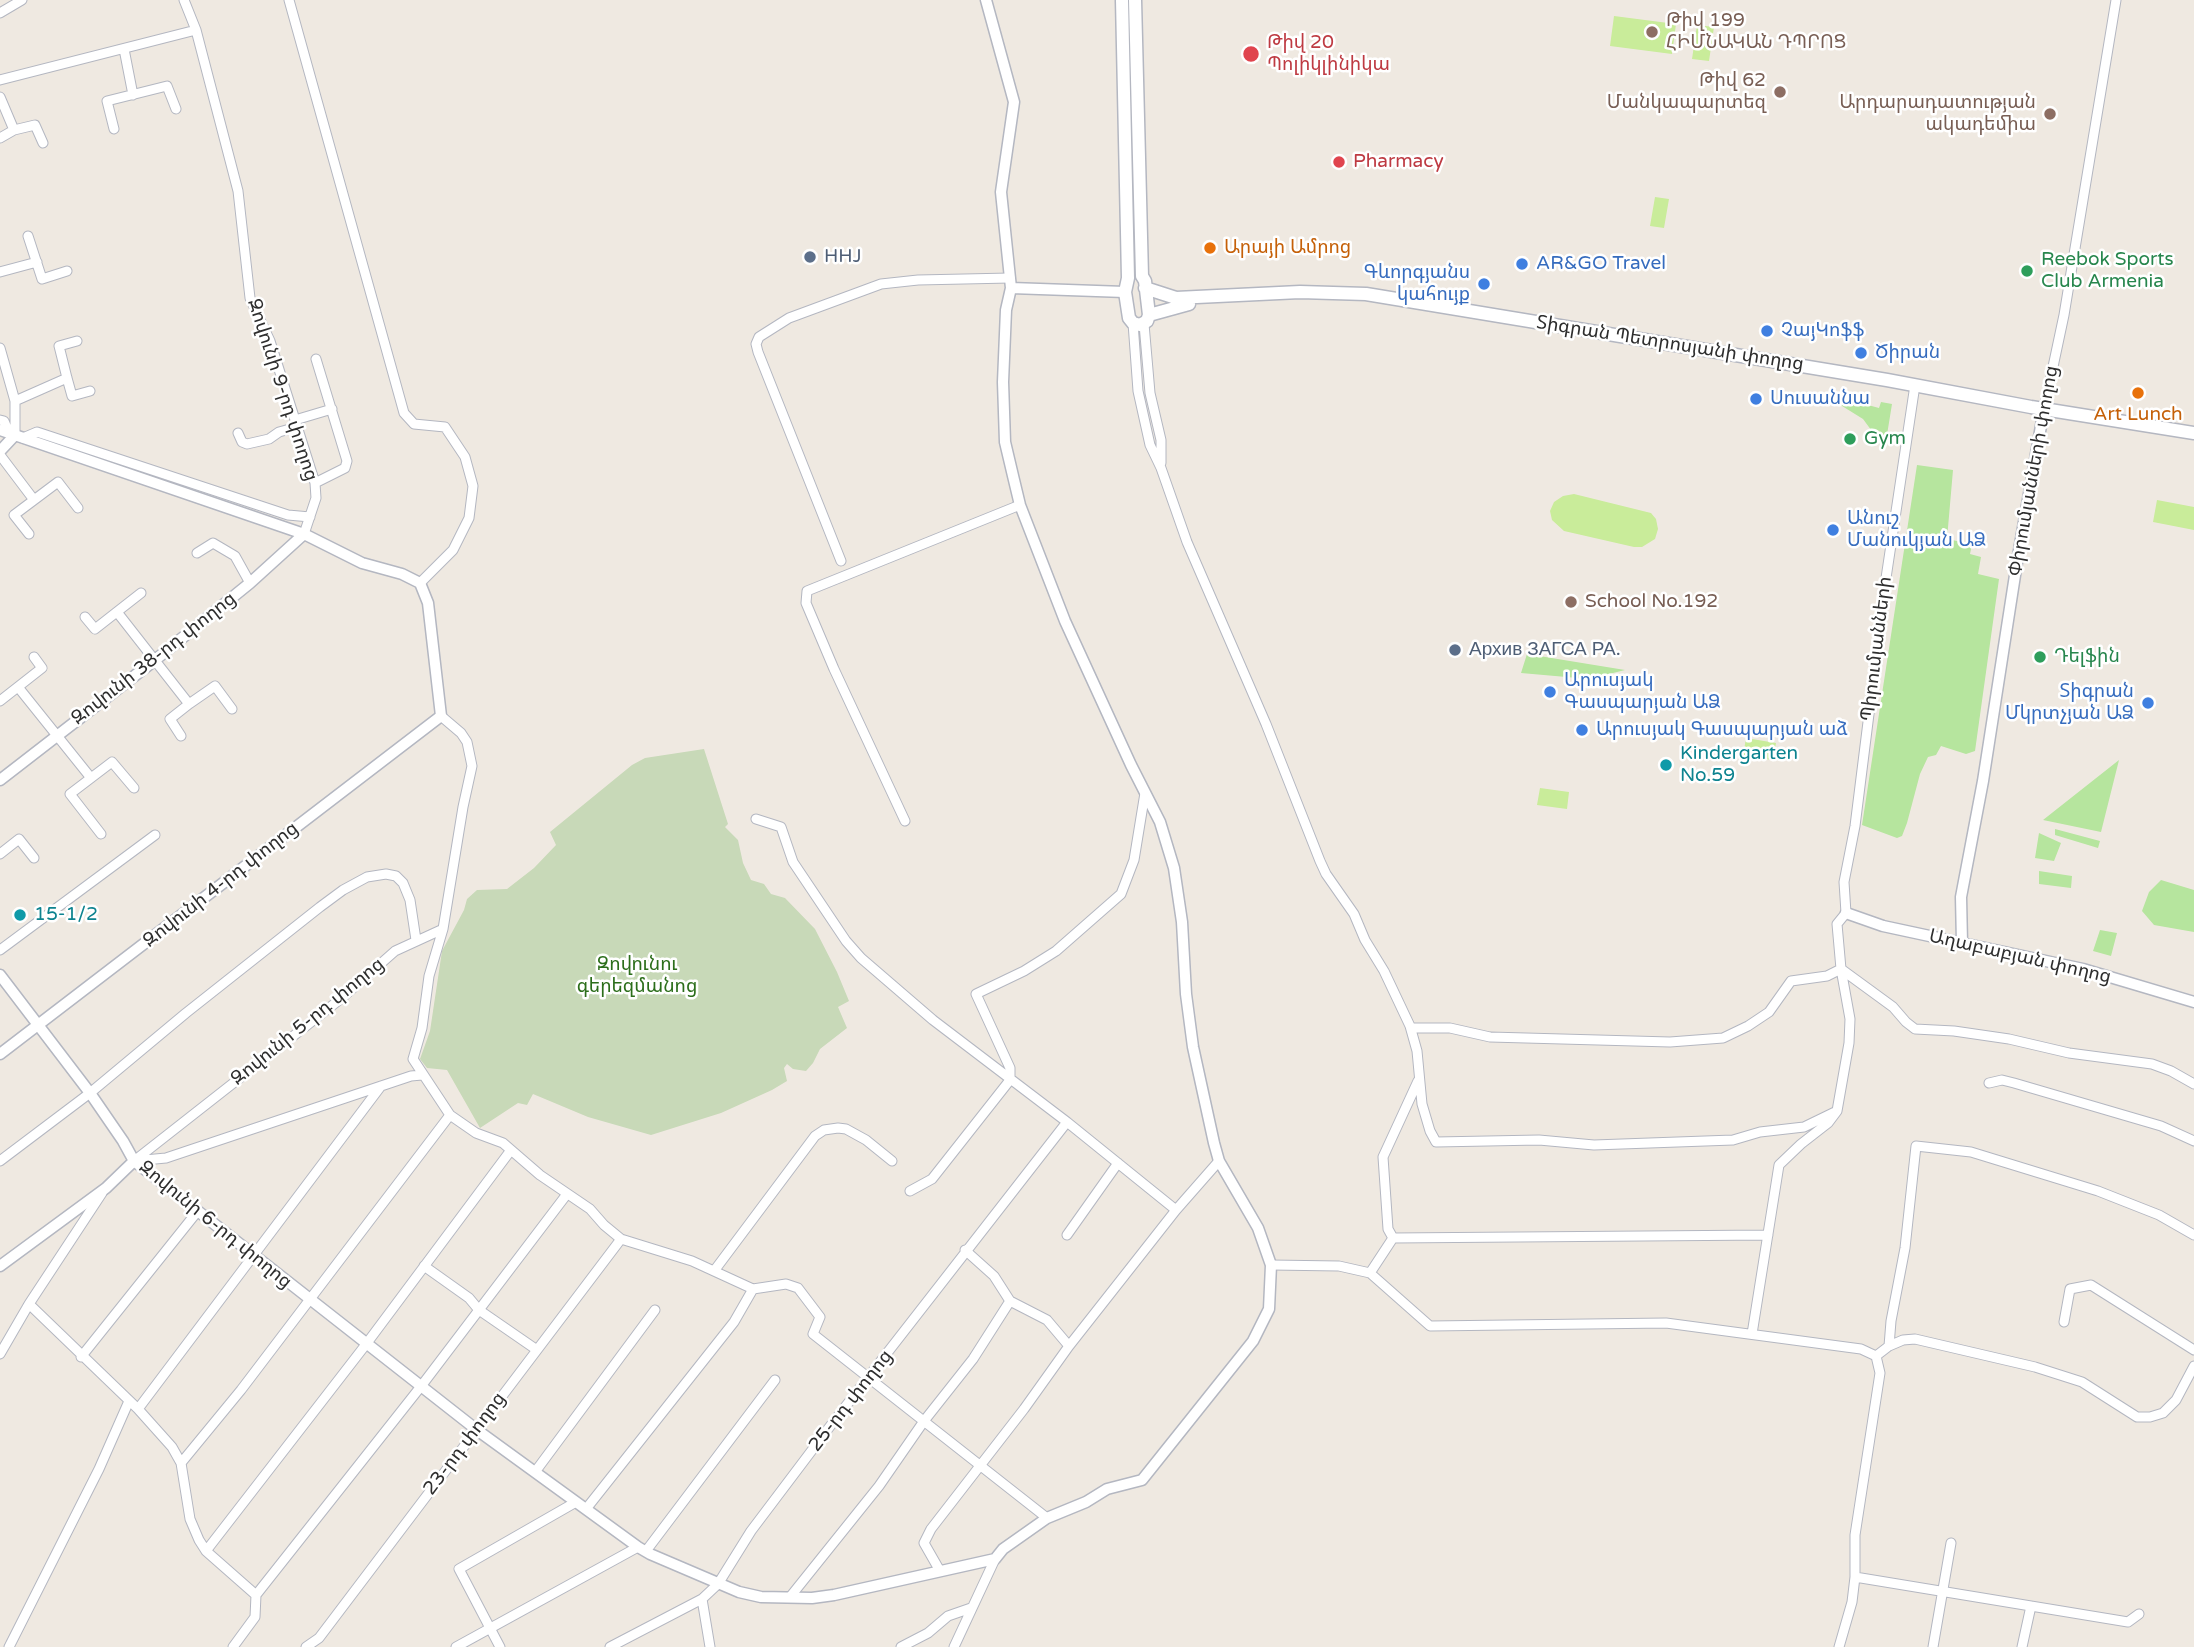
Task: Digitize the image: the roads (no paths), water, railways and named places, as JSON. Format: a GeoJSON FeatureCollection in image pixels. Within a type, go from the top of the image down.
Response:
{"type":"FeatureCollection","features":[{"type":"Feature","properties":{"kind":"main road"},"geometry":{"type":"LineString","coordinates":[[1122,0],[1127,312],[1142,320],[1144,282],[1135,0]]}},
{"type":"Feature","properties":{"kind":"main road"},"geometry":{"type":"LineString","coordinates":[[1126,285],[1144,282]]}},
{"type":"Feature","properties":{"kind":"main road","name":"Տիգրան Պետրոսյանի փողոց"},"geometry":{"type":"LineString","coordinates":[[1144,282],[1176,298],[1300,292],[1366,294],[2194,435]]}},
{"type":"Feature","properties":{"kind":"main road","name":"Տիգրան Պետրոսյանի փողոց"},"geometry":{"type":"LineString","coordinates":[[1142,320],[1176,306],[1203,302],[1306,298],[1352,300],[1915,388]]}},
{"type":"Feature","properties":{"kind":"street"},"geometry":{"type":"LineString","coordinates":[[0,13],[22,0]]}},
{"type":"Feature","properties":{"kind":"street","name":"Զովունի 9-րդ փողոց"},"geometry":{"type":"LineString","coordinates":[[184,0],[196,30],[238,191],[250,298],[270,341],[315,483],[316,498],[304,534]]}},
{"type":"Feature","properties":{"kind":"street"},"geometry":{"type":"LineString","coordinates":[[289,0],[404,413],[414,424],[445,428],[466,457],[474,486],[469,518],[453,550],[420,583]]}},
{"type":"Feature","properties":{"kind":"street"},"geometry":{"type":"LineString","coordinates":[[954,1647],[995,1559],[1003,1549],[1047,1518],[1086,1502],[1107,1489],[1142,1479],[1253,1341],[1269,1309],[1271,1265],[1258,1228],[1219,1161],[1193,1047],[1186,994],[1182,922],[1174,868],[1160,822],[1065,621],[1020,505],[1005,442],[1003,382],[1006,310],[1011,283],[1002,191],[1014,103],[986,0]]}},
{"type":"Feature","properties":{"kind":"street","name":"Փիրումյանների փողոց"},"geometry":{"type":"LineString","coordinates":[[1962,943],[1961,897],[1983,781],[2018,556],[2064,315],[2116,0]]}},
{"type":"Feature","properties":{"kind":"street"},"geometry":{"type":"LineString","coordinates":[[0,80],[196,30]]}},
{"type":"Feature","properties":{"kind":"street"},"geometry":{"type":"LineString","coordinates":[[124,49],[133,95]]}},
{"type":"Feature","properties":{"kind":"street"},"geometry":{"type":"LineString","coordinates":[[114,129],[107,101],[167,86],[176,109]]}},
{"type":"Feature","properties":{"kind":"street"},"geometry":{"type":"LineString","coordinates":[[0,97],[13,130]]}},
{"type":"Feature","properties":{"kind":"street"},"geometry":{"type":"LineString","coordinates":[[0,138],[13,130],[35,125],[43,143]]}},
{"type":"Feature","properties":{"kind":"street"},"geometry":{"type":"LineString","coordinates":[[28,236],[42,279],[67,271]]}},
{"type":"Feature","properties":{"kind":"street"},"geometry":{"type":"LineString","coordinates":[[0,272],[37,262]]}},
{"type":"Feature","properties":{"kind":"street"},"geometry":{"type":"LineString","coordinates":[[841,561],[758,352],[756,344],[759,337],[789,318],[881,284],[918,280],[1126,285]]}},
{"type":"Feature","properties":{"kind":"street"},"geometry":{"type":"LineString","coordinates":[[1142,320],[1138,391],[1150,445],[1187,542],[1266,724],[1320,861],[1354,914],[1411,1028],[1417,1051],[1422,1104],[1436,1142],[1539,1140],[1594,1145],[1734,1140],[1760,1132],[1804,1128],[1837,1111]]}},
{"type":"Feature","properties":{"kind":"street"},"geometry":{"type":"LineString","coordinates":[[77,341],[58,346],[72,396],[90,391]]}},
{"type":"Feature","properties":{"kind":"street"},"geometry":{"type":"LineString","coordinates":[[0,348],[15,401],[12,434],[0,453],[34,500]]}},
{"type":"Feature","properties":{"kind":"street"},"geometry":{"type":"LineString","coordinates":[[315,483],[345,468],[347,461],[316,359]]}},
{"type":"Feature","properties":{"kind":"street"},"geometry":{"type":"LineString","coordinates":[[15,401],[67,379]]}},
{"type":"Feature","properties":{"kind":"street","name":"Պիրումյանների"},"geometry":{"type":"LineString","coordinates":[[1837,1111],[1849,1043],[1850,1019],[1841,969],[1837,924],[1846,913],[1844,882],[1855,826],[1886,578],[1915,388]]}},
{"type":"Feature","properties":{"kind":"street"},"geometry":{"type":"LineString","coordinates":[[238,433],[242,442],[247,444],[269,439],[332,409]]}},
{"type":"Feature","properties":{"kind":"street"},"geometry":{"type":"LineString","coordinates":[[0,420],[4,421],[12,434],[304,534],[362,563],[402,574],[420,583],[428,603],[441,716],[461,733],[467,743],[472,766],[443,929],[429,976],[422,1028],[413,1059],[422,1075],[450,1115],[476,1133],[503,1143],[590,1209],[621,1239],[673,1254],[753,1289],[786,1284],[798,1288],[820,1317],[813,1334],[1047,1518]]}},
{"type":"Feature","properties":{"kind":"street"},"geometry":{"type":"LineString","coordinates":[[12,434],[37,432],[288,514],[310,517]]}},
{"type":"Feature","properties":{"kind":"street"},"geometry":{"type":"LineString","coordinates":[[29,534],[14,515],[58,482],[78,508]]}},
{"type":"Feature","properties":{"kind":"street"},"geometry":{"type":"LineString","coordinates":[[905,821],[810,614],[806,603],[807,591],[1020,505]]}},
{"type":"Feature","properties":{"kind":"street","name":"Զովունի 38-րդ փողոց"},"geometry":{"type":"LineString","coordinates":[[0,780],[156,660],[250,583],[304,534]]}},
{"type":"Feature","properties":{"kind":"street"},"geometry":{"type":"LineString","coordinates":[[197,553],[214,543],[236,556],[250,583]]}},
{"type":"Feature","properties":{"kind":"street"},"geometry":{"type":"LineString","coordinates":[[85,617],[95,629],[141,593]]}},
{"type":"Feature","properties":{"kind":"street"},"geometry":{"type":"LineString","coordinates":[[117,612],[190,704]]}},
{"type":"Feature","properties":{"kind":"street"},"geometry":{"type":"LineString","coordinates":[[0,701],[42,668],[34,657]]}},
{"type":"Feature","properties":{"kind":"street"},"geometry":{"type":"LineString","coordinates":[[181,736],[170,719],[215,686],[232,709]]}},
{"type":"Feature","properties":{"kind":"street"},"geometry":{"type":"LineString","coordinates":[[18,687],[91,778]]}},
{"type":"Feature","properties":{"kind":"street","name":"Զովունի 4-րդ փողոց"},"geometry":{"type":"LineString","coordinates":[[0,1054],[441,716]]}},
{"type":"Feature","properties":{"kind":"street"},"geometry":{"type":"LineString","coordinates":[[101,834],[70,794],[112,762],[134,788]]}},
{"type":"Feature","properties":{"kind":"street"},"geometry":{"type":"LineString","coordinates":[[910,1191],[932,1179],[1010,1080],[1010,1068],[976,994],[1024,971],[1056,951],[1121,894],[1134,860],[1145,793]]}},
{"type":"Feature","properties":{"kind":"street"},"geometry":{"type":"LineString","coordinates":[[756,819],[781,827],[793,862],[846,941],[862,958],[933,1020],[1067,1122],[1176,1210]]}},
{"type":"Feature","properties":{"kind":"street"},"geometry":{"type":"LineString","coordinates":[[0,950],[155,835]]}},
{"type":"Feature","properties":{"kind":"street"},"geometry":{"type":"LineString","coordinates":[[0,854],[19,839],[34,858]]}},
{"type":"Feature","properties":{"kind":"street"},"geometry":{"type":"LineString","coordinates":[[0,1161],[90,1093],[320,907],[367,877],[386,874],[396,876],[403,883],[410,900],[416,940]]}},
{"type":"Feature","properties":{"kind":"street","name":"Աղաբաբյան փողոց"},"geometry":{"type":"LineString","coordinates":[[1846,913],[1883,926],[2083,969],[2194,1002]]}},
{"type":"Feature","properties":{"kind":"street","name":"Զովունի 5-րդ փողոց"},"geometry":{"type":"LineString","coordinates":[[0,1266],[106,1188],[134,1161],[343,997],[395,951],[443,929]]}},
{"type":"Feature","properties":{"kind":"street"},"geometry":{"type":"LineString","coordinates":[[1411,1028],[1450,1028],[1490,1037],[1670,1042],[1723,1038],[1769,1012],[1791,981],[1827,976],[1841,969],[1894,1007],[1915,1029],[1954,1031],[2009,1039],[2070,1053],[2152,1064],[2194,1084]]}},
{"type":"Feature","properties":{"kind":"street","name":"Զովունի 6-րդ փողոց"},"geometry":{"type":"LineString","coordinates":[[0,975],[90,1093],[134,1161],[477,1430],[642,1549],[718,1584],[761,1597],[834,1595],[995,1559]]}},
{"type":"Feature","properties":{"kind":"street"},"geometry":{"type":"LineString","coordinates":[[134,1161],[166,1158],[411,1076],[422,1075]]}},
{"type":"Feature","properties":{"kind":"street"},"geometry":{"type":"LineString","coordinates":[[1393,1238],[1388,1229],[1383,1157],[1419,1079]]}},
{"type":"Feature","properties":{"kind":"street"},"geometry":{"type":"LineString","coordinates":[[1989,1083],[2002,1080],[2161,1126],[2194,1141]]}},
{"type":"Feature","properties":{"kind":"street"},"geometry":{"type":"LineString","coordinates":[[138,1409],[382,1086]]}},
{"type":"Feature","properties":{"kind":"street"},"geometry":{"type":"LineString","coordinates":[[1752,1335],[1780,1166],[1801,1144],[1828,1123],[1837,1111]]}},
{"type":"Feature","properties":{"kind":"street"},"geometry":{"type":"LineString","coordinates":[[181,1463],[310,1300],[450,1115]]}},
{"type":"Feature","properties":{"kind":"street","name":"25-րդ փողոց"},"geometry":{"type":"LineString","coordinates":[[610,1647],[702,1599],[718,1584],[763,1515],[965,1250],[1067,1122]]}},
{"type":"Feature","properties":{"kind":"street"},"geometry":{"type":"LineString","coordinates":[[714,1270],[815,1136],[824,1130],[838,1128],[855,1133],[892,1161]]}},
{"type":"Feature","properties":{"kind":"street"},"geometry":{"type":"LineString","coordinates":[[1889,1346],[1905,1248],[1916,1146],[1971,1152],[2098,1191],[2159,1214],[2194,1235]]}},
{"type":"Feature","properties":{"kind":"street"},"geometry":{"type":"LineString","coordinates":[[206,1551],[511,1150]]}},
{"type":"Feature","properties":{"kind":"street"},"geometry":{"type":"LineString","coordinates":[[940,1571],[925,1543],[931,1530],[1069,1346],[1176,1210],[1219,1161]]}},
{"type":"Feature","properties":{"kind":"street"},"geometry":{"type":"LineString","coordinates":[[1067,1235],[1118,1163]]}},
{"type":"Feature","properties":{"kind":"street"},"geometry":{"type":"LineString","coordinates":[[0,1354],[29,1304],[106,1188]]}},
{"type":"Feature","properties":{"kind":"street"},"geometry":{"type":"LineString","coordinates":[[233,1647],[255,1617],[256,1595],[422,1385],[567,1194]]}},
{"type":"Feature","properties":{"kind":"street"},"geometry":{"type":"LineString","coordinates":[[81,1357],[197,1212]]}},
{"type":"Feature","properties":{"kind":"street"},"geometry":{"type":"LineString","coordinates":[[1393,1238],[1768,1235]]}},
{"type":"Feature","properties":{"kind":"street"},"geometry":{"type":"LineString","coordinates":[[1370,1273],[1393,1238]]}},
{"type":"Feature","properties":{"kind":"street","name":"23-րդ փողոց"},"geometry":{"type":"LineString","coordinates":[[306,1647],[318,1644],[621,1239]]}},
{"type":"Feature","properties":{"kind":"street"},"geometry":{"type":"LineString","coordinates":[[965,1250],[994,1276],[1010,1301],[1047,1320],[1069,1346]]}},
{"type":"Feature","properties":{"kind":"street"},"geometry":{"type":"LineString","coordinates":[[1271,1265],[1358,1268],[1370,1273],[1430,1326],[1666,1323],[1861,1349],[1876,1356],[1881,1373],[1855,1535],[1852,1602],[1839,1647]]}},
{"type":"Feature","properties":{"kind":"street"},"geometry":{"type":"LineString","coordinates":[[424,1266],[469,1298],[479,1310],[537,1350]]}},
{"type":"Feature","properties":{"kind":"street"},"geometry":{"type":"LineString","coordinates":[[2064,1322],[2070,1289],[2091,1285],[2194,1350]]}},
{"type":"Feature","properties":{"kind":"street"},"geometry":{"type":"LineString","coordinates":[[586,1509],[734,1322],[753,1289]]}},
{"type":"Feature","properties":{"kind":"street"},"geometry":{"type":"LineString","coordinates":[[790,1597],[879,1486],[924,1421],[973,1359],[1010,1301]]}},
{"type":"Feature","properties":{"kind":"street"},"geometry":{"type":"LineString","coordinates":[[29,1304],[138,1409],[172,1447],[181,1463],[190,1519],[206,1551],[256,1595]]}},
{"type":"Feature","properties":{"kind":"street"},"geometry":{"type":"LineString","coordinates":[[535,1472],[655,1310]]}},
{"type":"Feature","properties":{"kind":"street"},"geometry":{"type":"LineString","coordinates":[[1876,1356],[1889,1346],[1903,1340],[1915,1339],[2035,1367],[2081,1382],[2137,1417],[2163,1413],[2176,1400],[2194,1366]]}},
{"type":"Feature","properties":{"kind":"street"},"geometry":{"type":"LineString","coordinates":[[456,1647],[642,1549],[775,1380]]}},
{"type":"Feature","properties":{"kind":"street"},"geometry":{"type":"LineString","coordinates":[[9,1647],[99,1469],[129,1401]]}},
{"type":"Feature","properties":{"kind":"street"},"geometry":{"type":"LineString","coordinates":[[500,1647],[459,1569],[576,1502]]}},
{"type":"Feature","properties":{"kind":"street"},"geometry":{"type":"LineString","coordinates":[[1933,1647],[1951,1543]]}},
{"type":"Feature","properties":{"kind":"street"},"geometry":{"type":"LineString","coordinates":[[1855,1577],[2128,1622],[2139,1614]]}},
{"type":"Feature","properties":{"kind":"street"},"geometry":{"type":"LineString","coordinates":[[702,1599],[710,1647]]}},
{"type":"Feature","properties":{"kind":"street"},"geometry":{"type":"LineString","coordinates":[[2022,1647],[2031,1606]]}},
{"type":"Feature","properties":{"kind":"street"},"geometry":{"type":"LineString","coordinates":[[901,1647],[928,1633],[948,1616],[971,1608]]}},
{"type":"Feature","properties":{"kind":"place","name":"Թիվ 199 ՀԻՄՆԱԿԱՆ ԴՊՐՈՑ"},"geometry":{"type":"Point","coordinates":[1652,32]}},
{"type":"Feature","properties":{"kind":"place","name":"Թիվ 20 Պոլիկլինիկա"},"geometry":{"type":"Point","coordinates":[1251,54]}},
{"type":"Feature","properties":{"kind":"place","name":"Թիվ 62 Մանկապարտեզ"},"geometry":{"type":"Point","coordinates":[1780,92]}},
{"type":"Feature","properties":{"kind":"place","name":"Արդարադատության ակադեմիա"},"geometry":{"type":"Point","coordinates":[2050,114]}},
{"type":"Feature","properties":{"kind":"place","name":"Pharmacy"},"geometry":{"type":"Point","coordinates":[1339,162]}},
{"type":"Feature","properties":{"kind":"place","name":"Արայի Ամրոց"},"geometry":{"type":"Point","coordinates":[1210,248]}},
{"type":"Feature","properties":{"kind":"place","name":"HHJ"},"geometry":{"type":"Point","coordinates":[810,257]}},
{"type":"Feature","properties":{"kind":"place","name":"AR&GO Travel"},"geometry":{"type":"Point","coordinates":[1522,264]}},
{"type":"Feature","properties":{"kind":"place","name":"Reebok Sports Club Armenia"},"geometry":{"type":"Point","coordinates":[2027,271]}},
{"type":"Feature","properties":{"kind":"place","name":"Գևորգյանս կահույք"},"geometry":{"type":"Point","coordinates":[1484,284]}},
{"type":"Feature","properties":{"kind":"place","name":"ՉայԿոֆֆ"},"geometry":{"type":"Point","coordinates":[1767,331]}},
{"type":"Feature","properties":{"kind":"place","name":"Ծիրան"},"geometry":{"type":"Point","coordinates":[1861,353]}},
{"type":"Feature","properties":{"kind":"place","name":"Art Lunch"},"geometry":{"type":"Point","coordinates":[2138,393]}},
{"type":"Feature","properties":{"kind":"place","name":"Սուսաննա"},"geometry":{"type":"Point","coordinates":[1756,399]}},
{"type":"Feature","properties":{"kind":"place","name":"Gym"},"geometry":{"type":"Point","coordinates":[1850,439]}},
{"type":"Feature","properties":{"kind":"place","name":"Անուշ Մանուկյան ԱՁ"},"geometry":{"type":"Point","coordinates":[1833,530]}},
{"type":"Feature","properties":{"kind":"place","name":"School No.192"},"geometry":{"type":"Point","coordinates":[1571,602]}},
{"type":"Feature","properties":{"kind":"place","name":"Архив ЗАГСА РА."},"geometry":{"type":"Point","coordinates":[1455,650]}},
{"type":"Feature","properties":{"kind":"place","name":"Դելֆին"},"geometry":{"type":"Point","coordinates":[2040,657]}},
{"type":"Feature","properties":{"kind":"place","name":"Արուսյակ Գասպարյան ԱՁ"},"geometry":{"type":"Point","coordinates":[1550,692]}},
{"type":"Feature","properties":{"kind":"place","name":"Տիգրան Մկրտչյան ԱՁ"},"geometry":{"type":"Point","coordinates":[2148,703]}},
{"type":"Feature","properties":{"kind":"place","name":"Արուսյակ Գասպարյան աձ"},"geometry":{"type":"Point","coordinates":[1582,730]}},
{"type":"Feature","properties":{"kind":"place","name":"Kindergarten No.59"},"geometry":{"type":"Point","coordinates":[1666,765]}},
{"type":"Feature","properties":{"kind":"place","name":"15-1/2"},"geometry":{"type":"Point","coordinates":[20,915]}},
{"type":"Feature","properties":{"kind":"park label","name":"Զովունու գերեզմանոց"},"geometry":{"type":"Point","coordinates":[637,976]}}]}
